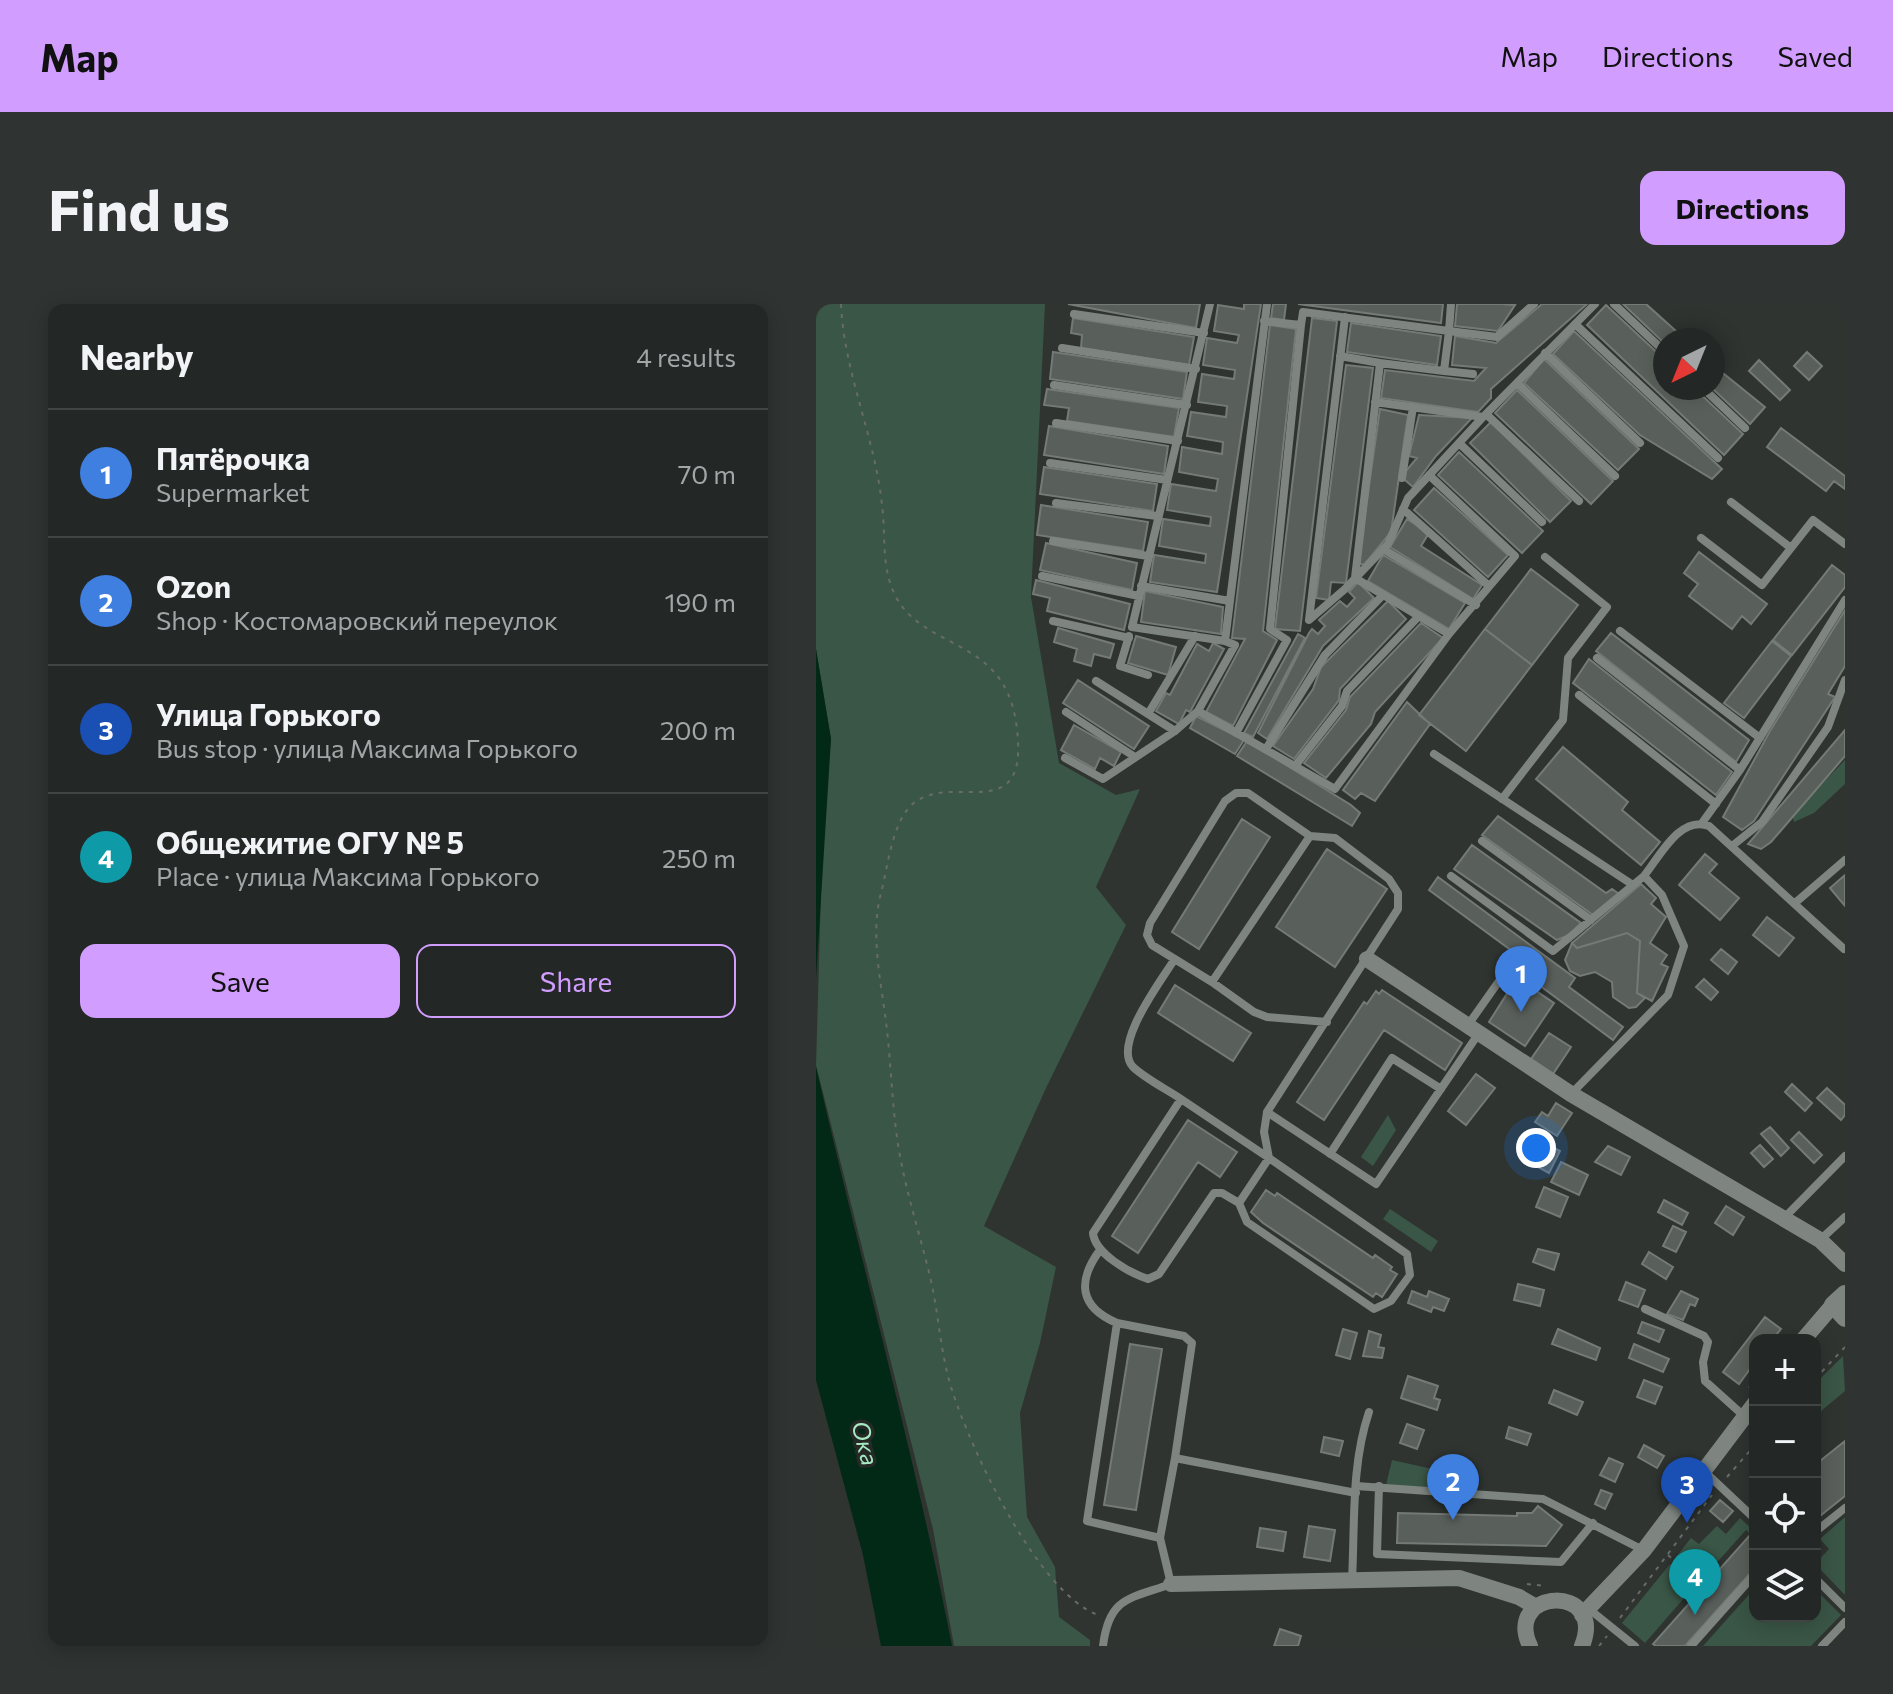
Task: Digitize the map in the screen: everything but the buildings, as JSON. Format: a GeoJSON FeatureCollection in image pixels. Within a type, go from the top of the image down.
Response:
{"type":"FeatureCollection","features":[{"type":"Feature","properties":{"kind":"street"},"geometry":{"type":"LineString","coordinates":[[1367,959],[1571,1094],[1820,1240],[1845,1264]]}},
{"type":"Feature","properties":{"kind":"street"},"geometry":{"type":"LineString","coordinates":[[1810,1334],[1841,1306]]}},
{"type":"Feature","properties":{"kind":"street"},"geometry":{"type":"LineString","coordinates":[[1582,1646],[1586,1612],[1644,1550],[1749,1411]]}},
{"type":"Feature","properties":{"kind":"street"},"geometry":{"type":"LineString","coordinates":[[1171,1584],[1459,1578],[1519,1597],[1536,1607]]}},
{"type":"Feature","properties":{"kind":"street"},"geometry":{"type":"LineString","coordinates":[[1528,1645],[1526,1624],[1536,1607],[1561,1600],[1586,1612]]}},
{"type":"Feature","properties":{"kind":"lane"},"geometry":{"type":"LineString","coordinates":[[1148,675],[1120,666],[1210,304]]}},
{"type":"Feature","properties":{"kind":"lane"},"geometry":{"type":"LineString","coordinates":[[1225,641],[1267,304]]}},
{"type":"Feature","properties":{"kind":"lane"},"geometry":{"type":"LineString","coordinates":[[1444,371],[1451,304]]}},
{"type":"Feature","properties":{"kind":"lane"},"geometry":{"type":"LineString","coordinates":[[1236,733],[1287,640],[1270,629],[1303,312],[1497,337],[1534,304]]}},
{"type":"Feature","properties":{"kind":"lane"},"geometry":{"type":"LineString","coordinates":[[1345,317],[1309,620],[1383,549],[1403,509],[1429,475],[1595,304]]}},
{"type":"Feature","properties":{"kind":"lane"},"geometry":{"type":"LineString","coordinates":[[1614,304],[1653,341]]}},
{"type":"Feature","properties":{"kind":"lane"},"geometry":{"type":"LineString","coordinates":[[1074,314],[1204,333]]}},
{"type":"Feature","properties":{"kind":"lane"},"geometry":{"type":"LineString","coordinates":[[1264,321],[1301,325]]}},
{"type":"Feature","properties":{"kind":"lane"},"geometry":{"type":"LineString","coordinates":[[1575,324],[1718,458]]}},
{"type":"Feature","properties":{"kind":"lane"},"geometry":{"type":"LineString","coordinates":[[1062,348],[1196,369]]}},
{"type":"Feature","properties":{"kind":"lane"},"geometry":{"type":"LineString","coordinates":[[1545,353],[1640,443]]}},
{"type":"Feature","properties":{"kind":"lane"},"geometry":{"type":"LineString","coordinates":[[1340,356],[1473,374]]}},
{"type":"Feature","properties":{"kind":"lane"},"geometry":{"type":"LineString","coordinates":[[1355,578],[1380,363]]}},
{"type":"Feature","properties":{"kind":"lane"},"geometry":{"type":"LineString","coordinates":[[1517,383],[1615,476]]}},
{"type":"Feature","properties":{"kind":"lane"},"geometry":{"type":"LineString","coordinates":[[1054,385],[1187,405]]}},
{"type":"Feature","properties":{"kind":"lane"},"geometry":{"type":"LineString","coordinates":[[1716,400],[1745,428]]}},
{"type":"Feature","properties":{"kind":"lane"},"geometry":{"type":"LineString","coordinates":[[1375,402],[1485,415],[1579,501]]}},
{"type":"Feature","properties":{"kind":"lane"},"geometry":{"type":"LineString","coordinates":[[1402,478],[1413,407]]}},
{"type":"Feature","properties":{"kind":"lane"},"geometry":{"type":"LineString","coordinates":[[1056,423],[1178,441]]}},
{"type":"Feature","properties":{"kind":"lane"},"geometry":{"type":"LineString","coordinates":[[1459,443],[1542,522]]}},
{"type":"Feature","properties":{"kind":"lane"},"geometry":{"type":"LineString","coordinates":[[1050,463],[1167,480]]}},
{"type":"Feature","properties":{"kind":"lane"},"geometry":{"type":"LineString","coordinates":[[1198,711],[1335,789],[1449,634],[1515,556],[1429,475]]}},
{"type":"Feature","properties":{"kind":"lane"},"geometry":{"type":"LineString","coordinates":[[1731,502],[1791,548]]}},
{"type":"Feature","properties":{"kind":"lane"},"geometry":{"type":"LineString","coordinates":[[1056,503],[1157,516]]}},
{"type":"Feature","properties":{"kind":"lane"},"geometry":{"type":"LineString","coordinates":[[1403,509],[1441,539],[1489,586]]}},
{"type":"Feature","properties":{"kind":"lane"},"geometry":{"type":"LineString","coordinates":[[1701,538],[1762,585],[1813,520],[1845,544]]}},
{"type":"Feature","properties":{"kind":"lane"},"geometry":{"type":"LineString","coordinates":[[1053,541],[1148,556]]}},
{"type":"Feature","properties":{"kind":"lane"},"geometry":{"type":"LineString","coordinates":[[1383,549],[1476,605]]}},
{"type":"Feature","properties":{"kind":"lane"},"geometry":{"type":"LineString","coordinates":[[1502,799],[1563,720],[1568,658],[1607,607],[1545,557]]}},
{"type":"Feature","properties":{"kind":"lane"},"geometry":{"type":"LineString","coordinates":[[1042,576],[1139,596]]}},
{"type":"Feature","properties":{"kind":"lane"},"geometry":{"type":"LineString","coordinates":[[1355,578],[1449,634]]}},
{"type":"Feature","properties":{"kind":"lane"},"geometry":{"type":"LineString","coordinates":[[1141,586],[1230,601]]}},
{"type":"Feature","properties":{"kind":"lane"},"geometry":{"type":"LineString","coordinates":[[1266,749],[1325,655],[1383,595]]}},
{"type":"Feature","properties":{"kind":"lane"},"geometry":{"type":"LineString","coordinates":[[1702,823],[1740,770],[1845,600]]}},
{"type":"Feature","properties":{"kind":"lane"},"geometry":{"type":"LineString","coordinates":[[1295,766],[1342,706],[1347,691],[1419,616]]}},
{"type":"Feature","properties":{"kind":"lane"},"geometry":{"type":"LineString","coordinates":[[1053,621],[1129,638]]}},
{"type":"Feature","properties":{"kind":"lane"},"geometry":{"type":"LineString","coordinates":[[1065,758],[1103,779],[1175,731],[1198,711],[1235,645],[1132,627]]}},
{"type":"Feature","properties":{"kind":"lane"},"geometry":{"type":"LineString","coordinates":[[1620,631],[1760,738]]}},
{"type":"Feature","properties":{"kind":"lane"},"geometry":{"type":"LineString","coordinates":[[1148,714],[1195,636]]}},
{"type":"Feature","properties":{"kind":"lane"},"geometry":{"type":"LineString","coordinates":[[1597,658],[1740,770]]}},
{"type":"Feature","properties":{"kind":"lane"},"geometry":{"type":"LineString","coordinates":[[1732,846],[1762,822],[1828,727],[1845,680]]}},
{"type":"Feature","properties":{"kind":"lane"},"geometry":{"type":"LineString","coordinates":[[1096,681],[1175,731]]}},
{"type":"Feature","properties":{"kind":"lane"},"geometry":{"type":"LineString","coordinates":[[1579,695],[1716,804]]}},
{"type":"Feature","properties":{"kind":"lane"},"geometry":{"type":"LineString","coordinates":[[1066,712],[1135,757]]}},
{"type":"Feature","properties":{"kind":"lane"},"geometry":{"type":"LineString","coordinates":[[1434,754],[1633,885]]}},
{"type":"Feature","properties":{"kind":"lane"},"geometry":{"type":"LineString","coordinates":[[1239,1203],[1269,1158],[1264,1132],[1267,1112],[1327,1022],[1398,909],[1398,893],[1389,879],[1335,838],[1310,836],[1248,793],[1236,793],[1225,801],[1150,923],[1147,935],[1152,945],[1254,1012],[1267,1017],[1327,1022]]}},
{"type":"Feature","properties":{"kind":"lane"},"geometry":{"type":"LineString","coordinates":[[1451,876],[1553,951],[1644,876],[1682,829],[1689,824],[1702,823],[1732,846],[1844,949]]}},
{"type":"Feature","properties":{"kind":"lane"},"geometry":{"type":"LineString","coordinates":[[1212,982],[1310,836]]}},
{"type":"Feature","properties":{"kind":"lane"},"geometry":{"type":"LineString","coordinates":[[1482,841],[1591,920]]}},
{"type":"Feature","properties":{"kind":"lane"},"geometry":{"type":"LineString","coordinates":[[1795,903],[1845,860]]}},
{"type":"Feature","properties":{"kind":"lane"},"geometry":{"type":"LineString","coordinates":[[1571,1094],[1668,995],[1684,946],[1662,895],[1644,876]]}},
{"type":"Feature","properties":{"kind":"lane"},"geometry":{"type":"LineString","coordinates":[[1174,960],[1131,1032],[1126,1049],[1131,1065],[1269,1158],[1407,1254],[1410,1275],[1391,1301],[1374,1309],[1247,1222],[1239,1203],[1222,1193],[1214,1193],[1159,1274],[1148,1279],[1100,1250],[1093,1233],[1181,1099]]}},
{"type":"Feature","properties":{"kind":"lane"},"geometry":{"type":"LineString","coordinates":[[1267,1112],[1376,1184],[1441,1089],[1504,974]]}},
{"type":"Feature","properties":{"kind":"lane"},"geometry":{"type":"LineString","coordinates":[[1330,1154],[1392,1058],[1441,1089]]}},
{"type":"Feature","properties":{"kind":"lane"},"geometry":{"type":"LineString","coordinates":[[1783,1218],[1845,1156]]}},
{"type":"Feature","properties":{"kind":"lane"},"geometry":{"type":"LineString","coordinates":[[1820,1240],[1845,1217]]}},
{"type":"Feature","properties":{"kind":"lane"},"geometry":{"type":"LineString","coordinates":[[1100,1250],[1084,1276],[1084,1290],[1091,1306],[1117,1323],[1184,1336],[1192,1343],[1160,1538],[1171,1584],[1124,1600],[1106,1618],[1103,1646]]}},
{"type":"Feature","properties":{"kind":"lane"},"geometry":{"type":"LineString","coordinates":[[1645,1309],[1704,1336],[1708,1342],[1703,1362],[1705,1381],[1749,1409]]}},
{"type":"Feature","properties":{"kind":"lane"},"geometry":{"type":"LineString","coordinates":[[1117,1323],[1087,1521],[1160,1538]]}},
{"type":"Feature","properties":{"kind":"lane"},"geometry":{"type":"LineString","coordinates":[[1352,1581],[1361,1436],[1369,1412]]}},
{"type":"Feature","properties":{"kind":"lane"},"geometry":{"type":"LineString","coordinates":[[1175,1458],[1356,1490],[1379,1486],[1543,1499],[1644,1550]]}},
{"type":"Feature","properties":{"kind":"lane"},"geometry":{"type":"LineString","coordinates":[[1704,1471],[1749,1513]]}},
{"type":"Feature","properties":{"kind":"lane"},"geometry":{"type":"LineString","coordinates":[[1379,1486],[1377,1554],[1561,1562],[1593,1523]]}},
{"type":"Feature","properties":{"kind":"lane"},"geometry":{"type":"LineString","coordinates":[[1821,1527],[1845,1508]]}},
{"type":"Feature","properties":{"kind":"lane"},"geometry":{"type":"LineString","coordinates":[[1691,1646],[1749,1581]]}},
{"type":"Feature","properties":{"kind":"lane"},"geometry":{"type":"LineString","coordinates":[[1821,1584],[1845,1608]]}},
{"type":"Feature","properties":{"kind":"lane"},"geometry":{"type":"LineString","coordinates":[[1586,1612],[1635,1646]]}},
{"type":"Feature","properties":{"kind":"lane"},"geometry":{"type":"LineString","coordinates":[[1822,1646],[1845,1622]]}},
{"type":"Feature","properties":{"kind":"path"},"geometry":{"type":"LineString","coordinates":[[841,304],[842,335],[882,504],[885,563],[894,594],[911,620],[969,649],[999,677],[1016,718],[1018,755],[1013,776],[994,791],[929,795],[914,803],[902,817],[879,899],[877,950],[901,1164],[927,1265],[951,1388],[984,1470],[1028,1547],[1059,1585],[1084,1610],[1106,1618]]}},
{"type":"Feature","properties":{"kind":"path"},"geometry":{"type":"LineString","coordinates":[[1821,1373],[1844,1350]]}},
{"type":"Feature","properties":{"kind":"path"},"geometry":{"type":"LineString","coordinates":[[1599,1646],[1720,1485],[1749,1452]]}},
{"type":"Feature","properties":{"kind":"path"},"geometry":{"type":"LineString","coordinates":[[1667,1555],[1704,1587]]}},
{"type":"Feature","properties":{"kind":"shaded area"},"geometry":{"type":"Polygon","coordinates":[[[816,304],[1045,304],[1031,597],[1059,763],[1116,795],[1140,789],[1096,887],[1126,925],[1046,1088],[984,1226],[1056,1267],[1040,1343],[1020,1413],[1027,1517],[1055,1567],[1059,1617],[1090,1640],[1090,1646],[954,1646],[933,1529],[816,1065],[823,824],[831,739],[816,649],[816,304]]]}},
{"type":"Feature","properties":{"kind":"shaded area"},"geometry":{"type":"Polygon","coordinates":[[[1845,760],[1845,784],[1814,813],[1794,822],[1792,815],[1845,760]]]}},
{"type":"Feature","properties":{"kind":"shaded area"},"geometry":{"type":"Polygon","coordinates":[[[1388,1115],[1396,1130],[1373,1166],[1361,1157],[1388,1115]]]}},
{"type":"Feature","properties":{"kind":"shaded area"},"geometry":{"type":"Polygon","coordinates":[[[1390,1209],[1438,1241],[1431,1252],[1383,1219],[1390,1209]]]}},
{"type":"Feature","properties":{"kind":"shaded area"},"geometry":{"type":"Polygon","coordinates":[[[1843,1356],[1845,1391],[1821,1411],[1821,1406],[1821,1378],[1843,1356]]]}},
{"type":"Feature","properties":{"kind":"shaded area"},"geometry":{"type":"Polygon","coordinates":[[[1392,1460],[1464,1476],[1463,1489],[1386,1485],[1392,1460]]]}},
{"type":"Feature","properties":{"kind":"shaded area"},"geometry":{"type":"Polygon","coordinates":[[[1845,1517],[1845,1595],[1821,1570],[1821,1558],[1829,1549],[1821,1538],[1845,1517]]]}},
{"type":"Feature","properties":{"kind":"shaded area"},"geometry":{"type":"Polygon","coordinates":[[[1740,1518],[1749,1526],[1749,1533],[1746,1530],[1702,1579],[1676,1557],[1691,1538],[1699,1544],[1717,1526],[1726,1534],[1740,1518]]]}},
{"type":"Feature","properties":{"kind":"shaded area"},"geometry":{"type":"Polygon","coordinates":[[[1670,1564],[1683,1575],[1674,1586],[1685,1597],[1645,1643],[1622,1623],[1670,1564]]]}},
{"type":"Feature","properties":{"kind":"shaded area"},"geometry":{"type":"Polygon","coordinates":[[[1749,1595],[1749,1622],[1821,1622],[1821,1595],[1841,1615],[1811,1646],[1703,1646],[1749,1595]]]}},
{"type":"Feature","properties":{"kind":"water"},"geometry":{"type":"Polygon","coordinates":[[[816,649],[831,739],[816,978],[816,649]]]}},
{"type":"Feature","properties":{"kind":"water","name":"Ока"},"geometry":{"type":"Polygon","coordinates":[[[816,1067],[921,1500],[952,1646],[881,1646],[863,1555],[816,1380],[816,1067]]]}},
{"type":"Feature","properties":{"kind":"place","name":"Пятёрочка"},"geometry":{"type":"Point","coordinates":[1521,1012]}},
{"type":"Feature","properties":{"kind":"place","name":"Ozon"},"geometry":{"type":"Point","coordinates":[1453,1520]}},
{"type":"Feature","properties":{"kind":"place","name":"Улица Горького"},"geometry":{"type":"Point","coordinates":[1687,1523]}},
{"type":"Feature","properties":{"kind":"place","name":"Общежитие ОГУ № 5"},"geometry":{"type":"Point","coordinates":[1695,1615]}}]}
